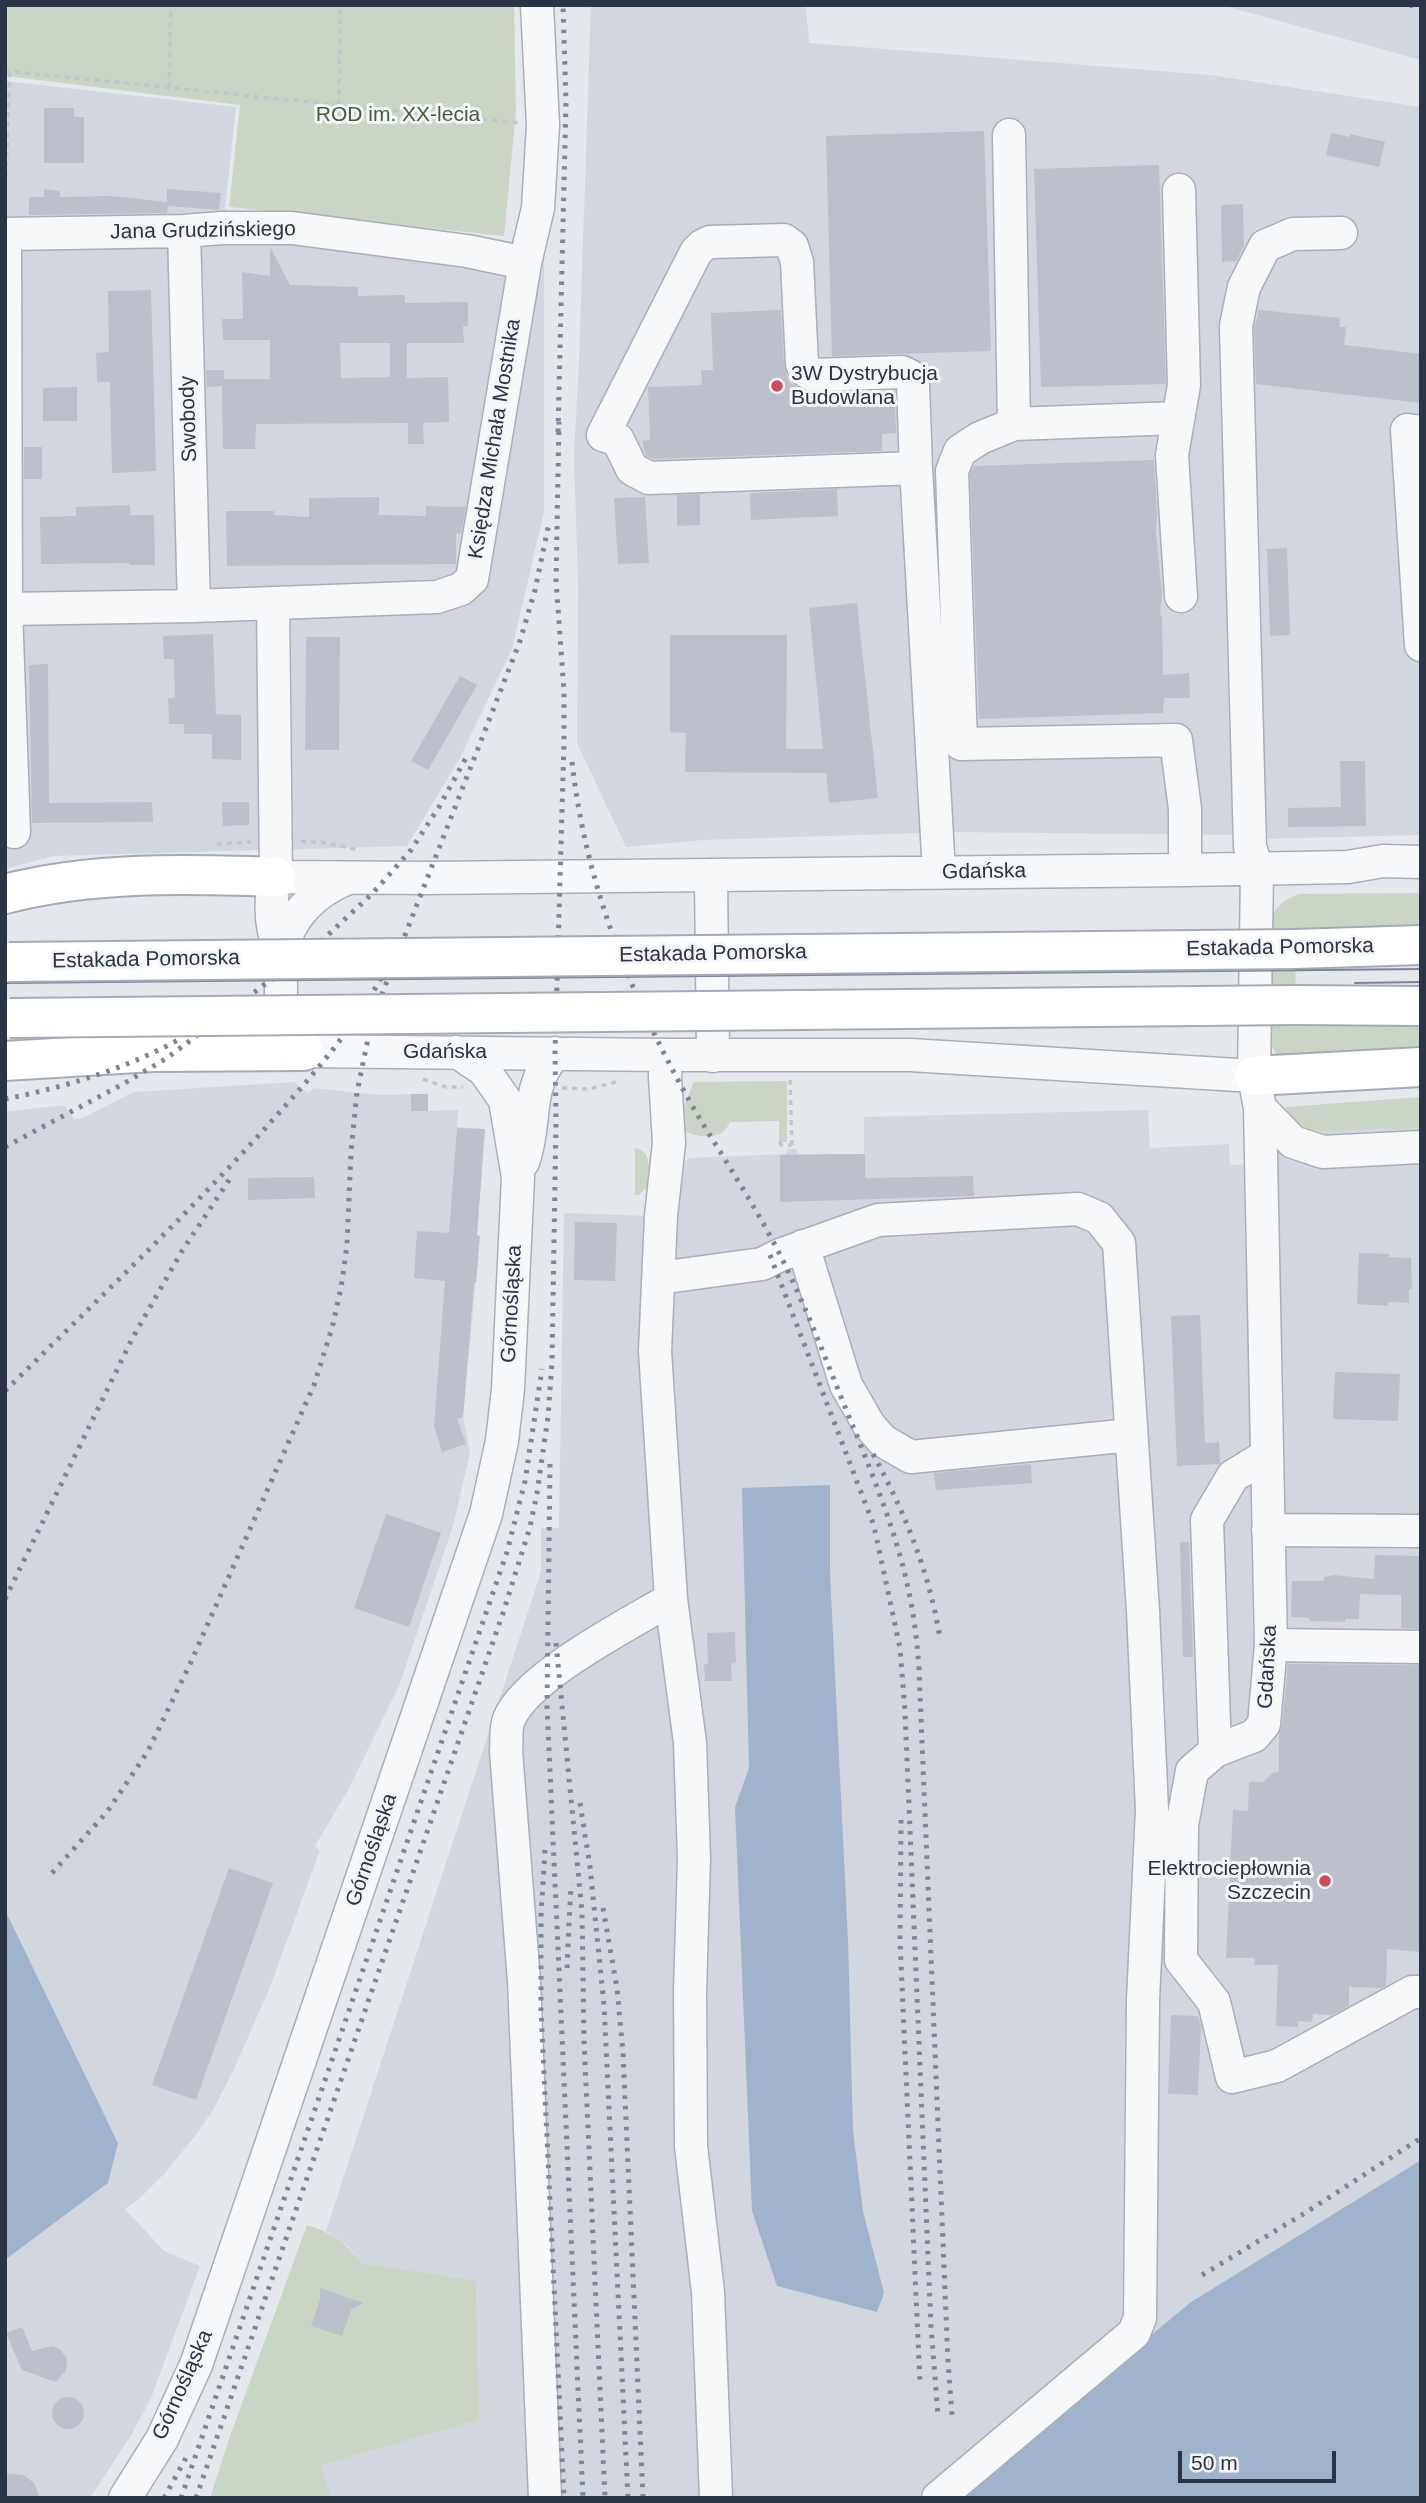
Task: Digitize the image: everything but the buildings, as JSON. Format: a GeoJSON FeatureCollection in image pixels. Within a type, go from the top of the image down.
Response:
{"type":"FeatureCollection","features":[{"type":"Feature","properties":{"kind":"main road"},"geometry":{"type":"LineString","coordinates":[[5,894],[58,883],[113,877],[276,877]]}},
{"type":"Feature","properties":{"kind":"main road","name":"Estakada Pomorska"},"geometry":{"type":"LineString","coordinates":[[7,962],[1421,946]]}},
{"type":"Feature","properties":{"kind":"main road"},"geometry":{"type":"LineString","coordinates":[[8,1018],[1421,1006]]}},
{"type":"Feature","properties":{"kind":"main road"},"geometry":{"type":"LineString","coordinates":[[5,1061],[153,1052],[302,1051]]}},
{"type":"Feature","properties":{"kind":"main road"},"geometry":{"type":"LineString","coordinates":[[1257,1092],[1421,1067]]}},
{"type":"Feature","properties":{"kind":"street"},"geometry":{"type":"LineString","coordinates":[[524,263],[538,208],[543,125],[537,5]]}},
{"type":"Feature","properties":{"kind":"street"},"geometry":{"type":"LineString","coordinates":[[1009,135],[1014,424]]}},
{"type":"Feature","properties":{"kind":"street"},"geometry":{"type":"LineString","coordinates":[[1180,190],[1184,385],[1172,455],[1181,596]]}},
{"type":"Feature","properties":{"kind":"street","name":"Jana Grudzińskiego"},"geometry":{"type":"LineString","coordinates":[[5,235],[292,228],[467,251],[524,263]]}},
{"type":"Feature","properties":{"kind":"street","name":"Swobody"},"geometry":{"type":"LineString","coordinates":[[184,231],[194,606]]}},
{"type":"Feature","properties":{"kind":"street"},"geometry":{"type":"LineString","coordinates":[[1257,868],[1250,847],[1236,326],[1244,287],[1265,246],[1293,234],[1341,233]]}},
{"type":"Feature","properties":{"kind":"street"},"geometry":{"type":"LineString","coordinates":[[5,235],[5,609],[14,832]]}},
{"type":"Feature","properties":{"kind":"street"},"geometry":{"type":"LineString","coordinates":[[916,468],[649,478],[632,470],[618,440],[603,435],[696,252],[710,242],[784,240],[792,246],[797,262],[802,364],[806,371],[813,374],[902,372],[910,376],[913,385],[939,872]]}},
{"type":"Feature","properties":{"kind":"street","name":"Księdza Michała Mostnika"},"geometry":{"type":"LineString","coordinates":[[5,609],[194,606],[437,597],[461,589],[472,579],[524,263]]}},
{"type":"Feature","properties":{"kind":"street"},"geometry":{"type":"LineString","coordinates":[[1177,418],[1014,424],[980,438],[960,452],[952,471],[961,744],[1176,740],[1185,808],[1185,870]]}},
{"type":"Feature","properties":{"kind":"street"},"geometry":{"type":"LineString","coordinates":[[1421,432],[1407,429],[1421,645]]}},
{"type":"Feature","properties":{"kind":"street"},"geometry":{"type":"LineString","coordinates":[[273,603],[276,877]]}},
{"type":"Feature","properties":{"kind":"street","name":"Gdańska"},"geometry":{"type":"LineString","coordinates":[[1257,1092],[910,1055],[713,1056],[302,1051],[286,1035],[281,1018],[281,954],[272,924],[271,894],[276,877],[1185,870],[1348,867],[1383,861],[1421,862]]}},
{"type":"Feature","properties":{"kind":"street","name":"Gdańska"},"geometry":{"type":"LineString","coordinates":[[1257,868],[1257,1092],[1271,1645],[1264,1724],[1254,1736],[1215,1751],[1192,1771],[1182,1825],[1181,1960],[1214,2002],[1232,2077],[1277,2066],[1412,1992],[1421,1992]]}},
{"type":"Feature","properties":{"kind":"street"},"geometry":{"type":"LineString","coordinates":[[711,875],[713,1056]]}},
{"type":"Feature","properties":{"kind":"street","name":"Gdańska"},"geometry":{"type":"LineString","coordinates":[[281,954],[291,926],[309,901],[334,883],[349,878]]}},
{"type":"Feature","properties":{"kind":"street","name":"Górnośląska"},"geometry":{"type":"LineString","coordinates":[[125,2498],[162,2439],[196,2365],[486,1514],[502,1441],[508,1389],[518,1177],[505,1100],[485,1070],[457,1052]]}},
{"type":"Feature","properties":{"kind":"street","name":"Górnośląska"},"geometry":{"type":"LineString","coordinates":[[518,1177],[529,1147],[538,1078],[555,1054]]}},
{"type":"Feature","properties":{"kind":"street"},"geometry":{"type":"LineString","coordinates":[[666,1055],[669,1143],[661,1216],[655,1351],[671,1599],[690,1743],[694,1858],[690,1992],[691,2146],[708,2292],[716,2498]]}},
{"type":"Feature","properties":{"kind":"street"},"geometry":{"type":"LineString","coordinates":[[1257,1092],[1293,1142],[1323,1153],[1421,1147]]}},
{"type":"Feature","properties":{"kind":"street"},"geometry":{"type":"LineString","coordinates":[[659,1278],[762,1264],[878,1220],[1077,1209],[1099,1218],[1119,1243],[1143,1611],[1152,1811],[1143,2000],[1140,2318],[1134,2333],[938,2498]]}},
{"type":"Feature","properties":{"kind":"street"},"geometry":{"type":"LineString","coordinates":[[803,1247],[846,1385],[869,1425],[883,1441],[911,1457],[1131,1435]]}},
{"type":"Feature","properties":{"kind":"street"},"geometry":{"type":"LineString","coordinates":[[1215,1751],[1207,1520],[1233,1476],[1266,1456]]}},
{"type":"Feature","properties":{"kind":"street"},"geometry":{"type":"LineString","coordinates":[[1268,1530],[1421,1531]]}},
{"type":"Feature","properties":{"kind":"street"},"geometry":{"type":"LineString","coordinates":[[545,2498],[524,1981],[506,1751],[508,1720],[526,1693],[547,1675],[671,1599]]}},
{"type":"Feature","properties":{"kind":"street"},"geometry":{"type":"LineString","coordinates":[[1271,1645],[1421,1647]]}},
{"type":"Feature","properties":{"kind":"path"},"geometry":{"type":"LineString","coordinates":[[169,86],[170,5]]}},
{"type":"Feature","properties":{"kind":"path"},"geometry":{"type":"LineString","coordinates":[[339,104],[340,5]]}},
{"type":"Feature","properties":{"kind":"path"},"geometry":{"type":"LineString","coordinates":[[5,197],[8,71],[543,125]]}},
{"type":"Feature","properties":{"kind":"path"},"geometry":{"type":"LineString","coordinates":[[779,1142],[792,1147],[789,1078]]}},
{"type":"Feature","properties":{"kind":"shaded area"},"geometry":{"type":"Polygon","coordinates":[[[591,5],[806,5],[809,43],[1210,75],[1421,107],[1421,835],[1260,839],[1239,835],[952,832],[703,840],[626,847],[577,743],[578,586],[574,455],[591,5]]]}},
{"type":"Feature","properties":{"kind":"shaded area"},"geometry":{"type":"Polygon","coordinates":[[[1221,5],[1421,5],[1421,60],[1221,5]]]}},
{"type":"Feature","properties":{"kind":"shaded area"},"geometry":{"type":"Polygon","coordinates":[[[5,81],[236,107],[225,210],[488,237],[544,248],[544,512],[512,649],[459,760],[407,846],[54,856],[5,869],[5,81]]]}},
{"type":"Feature","properties":{"kind":"shaded area"},"geometry":{"type":"Polygon","coordinates":[[[294,1082],[308,1093],[314,1088],[377,1095],[428,1094],[428,1111],[458,1110],[457,1127],[485,1129],[477,1235],[480,1236],[463,1417],[470,1453],[453,1526],[399,1686],[347,1792],[315,1846],[320,1850],[270,1987],[234,2069],[213,2110],[198,2132],[166,2172],[125,2209],[164,2251],[200,2266],[151,2398],[130,2437],[90,2498],[5,2498],[5,2260],[108,2183],[118,2143],[5,1914],[5,1112],[64,1105],[74,1119],[83,1118],[134,1092],[294,1082]]]}},
{"type":"Feature","properties":{"kind":"shaded area"},"geometry":{"type":"Polygon","coordinates":[[[1148,1110],[1150,1148],[1229,1144],[1230,1165],[1260,1164],[1306,1132],[1421,1128],[1421,2160],[1191,2302],[954,2498],[332,2498],[319,2465],[479,2420],[476,2282],[361,2263],[350,2248],[326,2231],[541,1572],[541,1528],[559,1528],[564,1213],[677,1217],[681,1165],[690,1158],[786,1154],[787,1149],[797,1149],[797,1154],[864,1154],[864,1117],[1148,1110]]]}},
{"type":"Feature","properties":{"kind":"green space","name":"ROD im. XX-lecia"},"geometry":{"type":"Polygon","coordinates":[[[5,5],[514,5],[516,112],[504,236],[229,207],[240,105],[5,76],[5,5]]]}},
{"type":"Feature","properties":{"kind":"green space"},"geometry":{"type":"Polygon","coordinates":[[[1421,893],[1421,928],[1325,932],[1295,928],[1296,1026],[1326,1022],[1421,1023],[1421,1056],[1278,1057],[1268,1039],[1272,916],[1277,908],[1300,894],[1421,893]]]}},
{"type":"Feature","properties":{"kind":"green space"},"geometry":{"type":"Polygon","coordinates":[[[787,1081],[787,1142],[779,1142],[779,1121],[730,1122],[723,1132],[708,1136],[691,1134],[683,1129],[683,1108],[694,1082],[787,1081]]]}},
{"type":"Feature","properties":{"kind":"green space"},"geometry":{"type":"Polygon","coordinates":[[[1421,1097],[1421,1128],[1306,1132],[1288,1118],[1286,1107],[1421,1097]]]}},
{"type":"Feature","properties":{"kind":"green space"},"geometry":{"type":"Polygon","coordinates":[[[635,1148],[645,1153],[649,1163],[647,1187],[639,1195],[635,1195],[635,1148]]]}},
{"type":"Feature","properties":{"kind":"green space"},"geometry":{"type":"Polygon","coordinates":[[[307,2225],[337,2239],[361,2263],[476,2281],[479,2420],[320,2465],[332,2498],[210,2498],[229,2439],[307,2225]]]}},
{"type":"Feature","properties":{"kind":"water"},"geometry":{"type":"Polygon","coordinates":[[[830,1485],[830,1573],[848,1940],[853,2131],[863,2211],[884,2293],[877,2312],[777,2286],[752,2211],[735,1807],[749,1768],[742,1488],[830,1485]]]}},
{"type":"Feature","properties":{"kind":"water"},"geometry":{"type":"Polygon","coordinates":[[[5,1914],[118,2143],[108,2183],[5,2260],[5,1914]]]}},
{"type":"Feature","properties":{"kind":"water"},"geometry":{"type":"Polygon","coordinates":[[[1421,2160],[1421,2498],[954,2498],[1191,2302],[1421,2160]]]}},
{"type":"Feature","properties":{"kind":"tram line"},"geometry":{"type":"LineString","coordinates":[[5,983],[1421,969]]}},
{"type":"Feature","properties":{"kind":"tram line"},"geometry":{"type":"LineString","coordinates":[[1355,983],[1421,982]]}},
{"type":"Feature","properties":{"kind":"railway"},"geometry":{"type":"LineString","coordinates":[[558,432],[566,102],[563,5]]}},
{"type":"Feature","properties":{"kind":"railway"},"geometry":{"type":"LineString","coordinates":[[1410,5],[1421,9]]}},
{"type":"Feature","properties":{"kind":"railway"},"geometry":{"type":"LineString","coordinates":[[196,2498],[503,1613],[530,1527],[537,1493],[548,1417],[552,1362],[555,1053],[564,742],[564,691],[556,581],[559,422]]}},
{"type":"Feature","properties":{"kind":"railway"},"geometry":{"type":"LineString","coordinates":[[52,1873],[107,1812],[148,1751],[190,1664],[314,1385],[341,1288],[347,1245],[357,1092],[368,1039],[382,994],[520,641],[535,590],[549,523]]}},
{"type":"Feature","properties":{"kind":"railway"},"geometry":{"type":"LineString","coordinates":[[5,1147],[167,1058],[317,945],[372,894],[411,850],[467,756]]}},
{"type":"Feature","properties":{"kind":"railway"},"geometry":{"type":"LineString","coordinates":[[572,762],[579,809],[601,900],[633,988],[674,1073],[765,1226],[795,1286],[880,1495],[906,1578],[919,1670],[952,2415]]}},
{"type":"Feature","properties":{"kind":"railway"},"geometry":{"type":"LineString","coordinates":[[5,1391],[166,1232],[260,1134],[340,1040],[381,978]]}},
{"type":"Feature","properties":{"kind":"railway"},"geometry":{"type":"LineString","coordinates":[[5,1099],[95,1076],[180,1039]]}},
{"type":"Feature","properties":{"kind":"railway"},"geometry":{"type":"LineString","coordinates":[[5,1599],[133,1337],[182,1251],[233,1174]]}},
{"type":"Feature","properties":{"kind":"railway"},"geometry":{"type":"LineString","coordinates":[[770,1255],[874,1526],[900,1648],[931,2327],[938,2415]]}},
{"type":"Feature","properties":{"kind":"railway"},"geometry":{"type":"LineString","coordinates":[[181,2498],[507,1552],[525,1481],[542,1369]]}},
{"type":"Feature","properties":{"kind":"railway"},"geometry":{"type":"LineString","coordinates":[[873,1454],[914,1543],[929,1589],[940,1638]]}},
{"type":"Feature","properties":{"kind":"railway"},"geometry":{"type":"LineString","coordinates":[[550,1464],[547,1706],[583,2498]]}},
{"type":"Feature","properties":{"kind":"railway"},"geometry":{"type":"LineString","coordinates":[[556,1643],[582,1912],[584,2041],[605,2498]]}},
{"type":"Feature","properties":{"kind":"railway"},"geometry":{"type":"LineString","coordinates":[[580,1803],[590,1867],[604,2005],[628,2498]]}},
{"type":"Feature","properties":{"kind":"railway"},"geometry":{"type":"LineString","coordinates":[[901,1820],[900,1941],[920,2384]]}},
{"type":"Feature","properties":{"kind":"railway"},"geometry":{"type":"LineString","coordinates":[[545,1850],[541,1915],[541,2010],[564,2498]]}},
{"type":"Feature","properties":{"kind":"railway"},"geometry":{"type":"LineString","coordinates":[[567,1968],[571,1884]]}},
{"type":"Feature","properties":{"kind":"railway"},"geometry":{"type":"LineString","coordinates":[[603,1908],[617,1988],[623,2053],[643,2498]]}},
{"type":"Feature","properties":{"kind":"railway"},"geometry":{"type":"LineString","coordinates":[[1202,2275],[1421,2138]]}},
{"type":"Feature","properties":{"kind":"railway"},"geometry":{"type":"LineString","coordinates":[[164,2498],[187,2456]]}},
{"type":"Feature","properties":{"kind":"place","name":"3W Dystrybucja Budowlana"},"geometry":{"type":"Point","coordinates":[777,386]}},
{"type":"Feature","properties":{"kind":"place","name":"Elektrociepłownia Szczecin"},"geometry":{"type":"Point","coordinates":[1325,1881]}}]}
